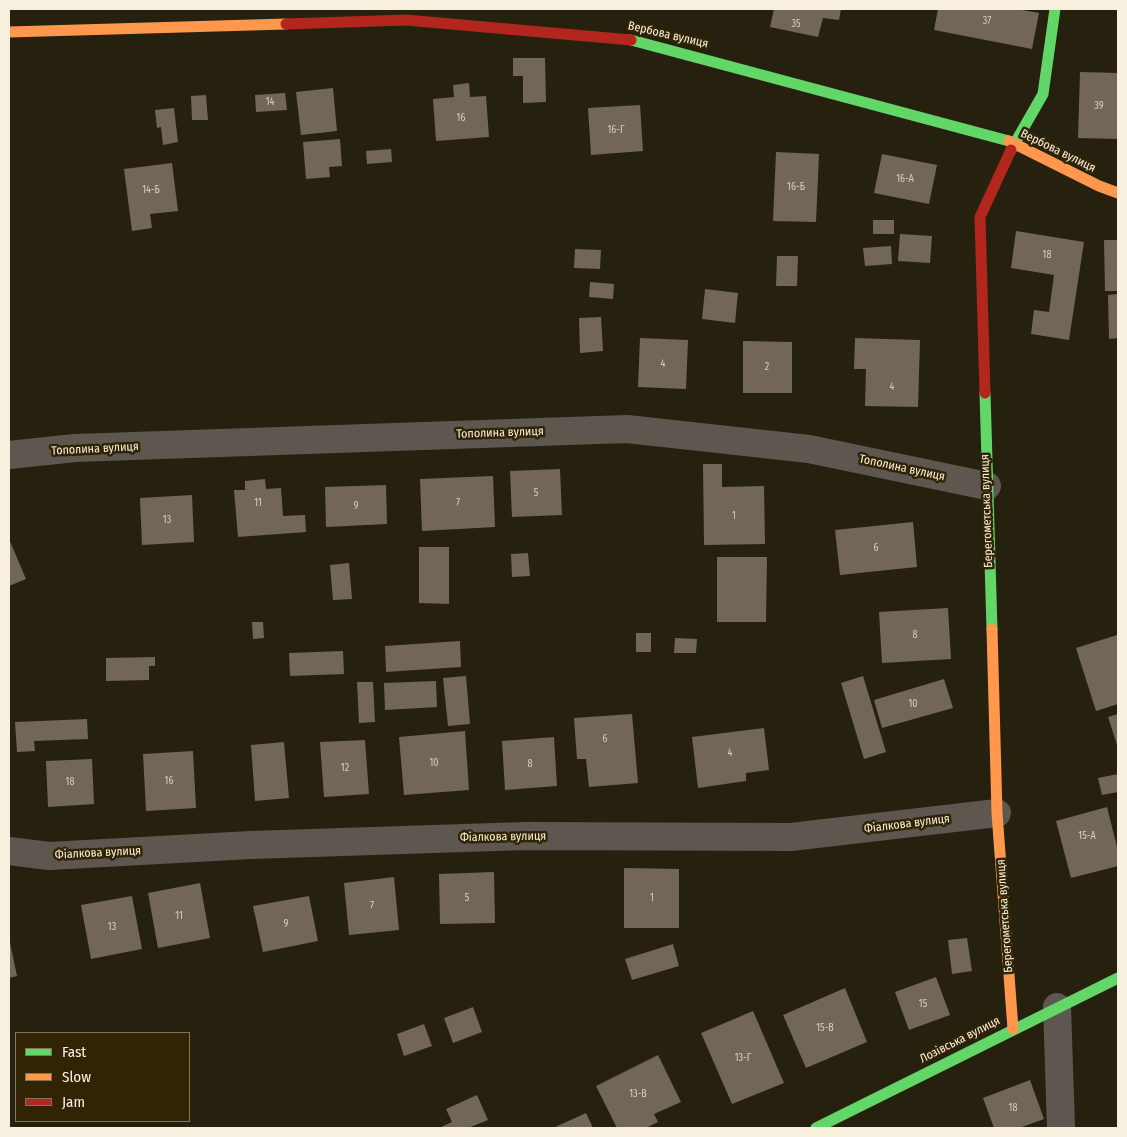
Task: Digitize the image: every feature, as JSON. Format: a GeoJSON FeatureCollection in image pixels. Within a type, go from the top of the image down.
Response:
{"type":"FeatureCollection","features":[{"type":"Feature","properties":{"kind":"street","name":"Берегометська вулиця"},"geometry":{"type":"LineString","coordinates":[[1013,1029],[997,813],[986,486],[980,217],[1014,143],[1043,94],[1055,9]]}},
{"type":"Feature","properties":{"kind":"street","name":"Вербова вулиця"},"geometry":{"type":"LineString","coordinates":[[9,32],[406,20],[628,39],[760,72],[1014,143],[1118,194]]}},
{"type":"Feature","properties":{"kind":"street","name":"Тополина вулиця"},"geometry":{"type":"LineString","coordinates":[[9,456],[75,448],[627,429],[809,449],[986,486]]}},
{"type":"Feature","properties":{"kind":"street","name":"Фіалкова вулиця"},"geometry":{"type":"LineString","coordinates":[[9,851],[49,856],[251,845],[525,836],[791,837],[997,813]]}},
{"type":"Feature","properties":{"kind":"street","name":"Лозівська вулиця"},"geometry":{"type":"LineString","coordinates":[[816,1128],[1118,978]]}},
{"type":"Feature","properties":{"kind":"street"},"geometry":{"type":"LineString","coordinates":[[1057,1007],[1061,1128]]}},
{"type":"Feature","properties":{"kind":"building"},"geometry":{"type":"Polygon","coordinates":[[[774,9],[841,9],[839,20],[823,18],[818,37],[770,27],[774,9]]]}},
{"type":"Feature","properties":{"kind":"building"},"geometry":{"type":"Polygon","coordinates":[[[938,9],[1016,9],[1039,13],[1032,49],[934,30],[938,9]]]}},
{"type":"Feature","properties":{"kind":"building"},"geometry":{"type":"Polygon","coordinates":[[[513,58],[545,58],[546,102],[523,103],[523,76],[513,76],[513,58]]]}},
{"type":"Feature","properties":{"kind":"building"},"geometry":{"type":"Polygon","coordinates":[[[1080,72],[1118,73],[1118,139],[1078,138],[1080,72]]]}},
{"type":"Feature","properties":{"kind":"building"},"geometry":{"type":"Polygon","coordinates":[[[469,83],[470,97],[486,96],[489,137],[436,141],[433,99],[454,97],[453,85],[469,83]]]}},
{"type":"Feature","properties":{"kind":"building"},"geometry":{"type":"Polygon","coordinates":[[[333,88],[337,131],[301,135],[296,92],[333,88]]]}},
{"type":"Feature","properties":{"kind":"building"},"geometry":{"type":"Polygon","coordinates":[[[285,93],[287,110],[256,112],[255,95],[285,93]]]}},
{"type":"Feature","properties":{"kind":"building"},"geometry":{"type":"Polygon","coordinates":[[[206,95],[208,120],[192,120],[191,96],[206,95]]]}},
{"type":"Feature","properties":{"kind":"building"},"geometry":{"type":"Polygon","coordinates":[[[640,105],[643,151],[591,155],[588,108],[640,105]]]}},
{"type":"Feature","properties":{"kind":"building"},"geometry":{"type":"Polygon","coordinates":[[[174,108],[178,142],[163,145],[161,127],[157,128],[155,110],[174,108]]]}},
{"type":"Feature","properties":{"kind":"building"},"geometry":{"type":"Polygon","coordinates":[[[340,139],[342,166],[329,167],[330,177],[306,179],[303,142],[340,139]]]}},
{"type":"Feature","properties":{"kind":"building"},"geometry":{"type":"Polygon","coordinates":[[[391,149],[392,162],[367,164],[366,151],[391,149]]]}},
{"type":"Feature","properties":{"kind":"building"},"geometry":{"type":"Polygon","coordinates":[[[776,152],[819,154],[816,222],[773,221],[776,152]]]}},
{"type":"Feature","properties":{"kind":"building"},"geometry":{"type":"Polygon","coordinates":[[[882,154],[937,165],[929,204],[874,193],[882,154]]]}},
{"type":"Feature","properties":{"kind":"building"},"geometry":{"type":"Polygon","coordinates":[[[172,163],[178,211],[150,214],[152,228],[132,231],[124,169],[172,163]]]}},
{"type":"Feature","properties":{"kind":"building"},"geometry":{"type":"Polygon","coordinates":[[[873,220],[894,220],[894,234],[873,234],[873,220]]]}},
{"type":"Feature","properties":{"kind":"building"},"geometry":{"type":"Polygon","coordinates":[[[1016,231],[1084,242],[1069,340],[1031,334],[1034,310],[1049,312],[1054,275],[1011,268],[1016,231]]]}},
{"type":"Feature","properties":{"kind":"building"},"geometry":{"type":"Polygon","coordinates":[[[900,234],[932,236],[930,263],[898,261],[900,234]]]}},
{"type":"Feature","properties":{"kind":"building"},"geometry":{"type":"Polygon","coordinates":[[[1104,240],[1118,240],[1118,291],[1105,291],[1104,240]]]}},
{"type":"Feature","properties":{"kind":"building"},"geometry":{"type":"Polygon","coordinates":[[[891,246],[892,264],[865,266],[863,248],[891,246]]]}},
{"type":"Feature","properties":{"kind":"building"},"geometry":{"type":"Polygon","coordinates":[[[575,249],[601,250],[600,269],[574,268],[575,249]]]}},
{"type":"Feature","properties":{"kind":"building"},"geometry":{"type":"Polygon","coordinates":[[[777,256],[798,256],[797,286],[776,286],[777,256]]]}},
{"type":"Feature","properties":{"kind":"building"},"geometry":{"type":"Polygon","coordinates":[[[590,282],[614,284],[613,299],[589,297],[590,282]]]}},
{"type":"Feature","properties":{"kind":"building"},"geometry":{"type":"Polygon","coordinates":[[[705,289],[738,293],[735,323],[702,319],[705,289]]]}},
{"type":"Feature","properties":{"kind":"building"},"geometry":{"type":"Polygon","coordinates":[[[1118,294],[1118,338],[1109,339],[1108,295],[1118,294]]]}},
{"type":"Feature","properties":{"kind":"building"},"geometry":{"type":"Polygon","coordinates":[[[601,317],[603,351],[580,353],[579,318],[601,317]]]}},
{"type":"Feature","properties":{"kind":"building"},"geometry":{"type":"Polygon","coordinates":[[[640,338],[688,340],[686,389],[638,387],[640,338]]]}},
{"type":"Feature","properties":{"kind":"building"},"geometry":{"type":"Polygon","coordinates":[[[855,338],[920,340],[918,407],[865,406],[866,369],[854,369],[855,338]]]}},
{"type":"Feature","properties":{"kind":"building"},"geometry":{"type":"Polygon","coordinates":[[[743,341],[792,342],[792,393],[743,393],[743,341]]]}},
{"type":"Feature","properties":{"kind":"building"},"geometry":{"type":"Polygon","coordinates":[[[703,464],[722,464],[722,487],[764,486],[765,544],[704,545],[703,464]]]}},
{"type":"Feature","properties":{"kind":"building"},"geometry":{"type":"Polygon","coordinates":[[[560,469],[562,515],[512,517],[510,471],[560,469]]]}},
{"type":"Feature","properties":{"kind":"building"},"geometry":{"type":"Polygon","coordinates":[[[493,476],[495,527],[422,531],[420,479],[493,476]]]}},
{"type":"Feature","properties":{"kind":"building"},"geometry":{"type":"Polygon","coordinates":[[[265,479],[266,489],[281,488],[283,516],[305,515],[306,532],[238,537],[234,490],[245,490],[245,481],[265,479]]]}},
{"type":"Feature","properties":{"kind":"building"},"geometry":{"type":"Polygon","coordinates":[[[386,485],[387,524],[326,527],[325,487],[386,485]]]}},
{"type":"Feature","properties":{"kind":"building"},"geometry":{"type":"Polygon","coordinates":[[[192,495],[194,542],[142,545],[140,498],[192,495]]]}},
{"type":"Feature","properties":{"kind":"building"},"geometry":{"type":"Polygon","coordinates":[[[913,522],[917,567],[840,575],[835,530],[913,522]]]}},
{"type":"Feature","properties":{"kind":"building"},"geometry":{"type":"Polygon","coordinates":[[[9,539],[26,579],[9,586],[9,539]]]}},
{"type":"Feature","properties":{"kind":"building"},"geometry":{"type":"Polygon","coordinates":[[[419,547],[449,547],[449,604],[419,603],[419,547]]]}},
{"type":"Feature","properties":{"kind":"building"},"geometry":{"type":"Polygon","coordinates":[[[528,553],[530,576],[512,577],[511,554],[528,553]]]}},
{"type":"Feature","properties":{"kind":"building"},"geometry":{"type":"Polygon","coordinates":[[[717,557],[767,557],[766,622],[717,622],[717,557]]]}},
{"type":"Feature","properties":{"kind":"building"},"geometry":{"type":"Polygon","coordinates":[[[349,563],[352,599],[333,600],[330,565],[349,563]]]}},
{"type":"Feature","properties":{"kind":"building"},"geometry":{"type":"Polygon","coordinates":[[[948,608],[951,659],[882,663],[879,612],[948,608]]]}},
{"type":"Feature","properties":{"kind":"building"},"geometry":{"type":"Polygon","coordinates":[[[252,622],[263,622],[264,638],[253,639],[252,622]]]}},
{"type":"Feature","properties":{"kind":"building"},"geometry":{"type":"Polygon","coordinates":[[[636,633],[651,633],[651,652],[636,652],[636,633]]]}},
{"type":"Feature","properties":{"kind":"building"},"geometry":{"type":"Polygon","coordinates":[[[1117,635],[1118,704],[1096,711],[1076,648],[1117,635]]]}},
{"type":"Feature","properties":{"kind":"building"},"geometry":{"type":"Polygon","coordinates":[[[675,638],[697,639],[696,653],[674,653],[675,638]]]}},
{"type":"Feature","properties":{"kind":"building"},"geometry":{"type":"Polygon","coordinates":[[[460,641],[461,667],[386,672],[385,646],[460,641]]]}},
{"type":"Feature","properties":{"kind":"building"},"geometry":{"type":"Polygon","coordinates":[[[343,651],[344,674],[290,676],[289,653],[343,651]]]}},
{"type":"Feature","properties":{"kind":"building"},"geometry":{"type":"Polygon","coordinates":[[[155,657],[155,666],[149,666],[149,680],[106,681],[106,658],[155,657]]]}},
{"type":"Feature","properties":{"kind":"building"},"geometry":{"type":"Polygon","coordinates":[[[466,676],[470,724],[448,726],[443,678],[466,676]]]}},
{"type":"Feature","properties":{"kind":"building"},"geometry":{"type":"Polygon","coordinates":[[[863,676],[886,752],[864,759],[841,683],[863,676]]]}},
{"type":"Feature","properties":{"kind":"building"},"geometry":{"type":"Polygon","coordinates":[[[944,679],[953,708],[882,728],[874,700],[944,679]]]}},
{"type":"Feature","properties":{"kind":"building"},"geometry":{"type":"Polygon","coordinates":[[[436,681],[437,707],[385,710],[384,683],[436,681]]]}},
{"type":"Feature","properties":{"kind":"building"},"geometry":{"type":"Polygon","coordinates":[[[357,682],[373,682],[375,722],[359,723],[357,682]]]}},
{"type":"Feature","properties":{"kind":"building"},"geometry":{"type":"Polygon","coordinates":[[[632,714],[638,783],[589,787],[586,759],[577,759],[574,718],[632,714]]]}},
{"type":"Feature","properties":{"kind":"building"},"geometry":{"type":"Polygon","coordinates":[[[1118,714],[1118,748],[1108,717],[1118,714]]]}},
{"type":"Feature","properties":{"kind":"building"},"geometry":{"type":"Polygon","coordinates":[[[87,719],[88,739],[34,741],[35,751],[17,752],[15,722],[87,719]]]}},
{"type":"Feature","properties":{"kind":"building"},"geometry":{"type":"Polygon","coordinates":[[[764,728],[769,770],[746,773],[746,781],[698,788],[692,737],[764,728]]]}},
{"type":"Feature","properties":{"kind":"building"},"geometry":{"type":"Polygon","coordinates":[[[465,731],[469,790],[404,795],[399,737],[465,731]]]}},
{"type":"Feature","properties":{"kind":"building"},"geometry":{"type":"Polygon","coordinates":[[[554,737],[557,786],[505,790],[502,741],[554,737]]]}},
{"type":"Feature","properties":{"kind":"building"},"geometry":{"type":"Polygon","coordinates":[[[365,740],[369,794],[324,797],[320,742],[365,740]]]}},
{"type":"Feature","properties":{"kind":"building"},"geometry":{"type":"Polygon","coordinates":[[[284,742],[289,798],[255,801],[251,745],[284,742]]]}},
{"type":"Feature","properties":{"kind":"building"},"geometry":{"type":"Polygon","coordinates":[[[193,751],[196,808],[146,811],[143,754],[193,751]]]}},
{"type":"Feature","properties":{"kind":"building"},"geometry":{"type":"Polygon","coordinates":[[[92,759],[94,804],[48,807],[46,761],[92,759]]]}},
{"type":"Feature","properties":{"kind":"building"},"geometry":{"type":"Polygon","coordinates":[[[1118,774],[1118,792],[1102,795],[1098,778],[1118,774]]]}},
{"type":"Feature","properties":{"kind":"building"},"geometry":{"type":"Polygon","coordinates":[[[1107,807],[1118,851],[1118,866],[1071,878],[1056,821],[1107,807]]]}},
{"type":"Feature","properties":{"kind":"building"},"geometry":{"type":"Polygon","coordinates":[[[624,868],[679,869],[679,928],[624,928],[624,868]]]}},
{"type":"Feature","properties":{"kind":"building"},"geometry":{"type":"Polygon","coordinates":[[[494,872],[495,923],[440,924],[439,874],[494,872]]]}},
{"type":"Feature","properties":{"kind":"building"},"geometry":{"type":"Polygon","coordinates":[[[394,877],[399,930],[349,935],[344,883],[394,877]]]}},
{"type":"Feature","properties":{"kind":"building"},"geometry":{"type":"Polygon","coordinates":[[[200,883],[210,938],[158,948],[148,893],[200,883]]]}},
{"type":"Feature","properties":{"kind":"building"},"geometry":{"type":"Polygon","coordinates":[[[132,896],[142,949],[91,959],[81,905],[132,896]]]}},
{"type":"Feature","properties":{"kind":"building"},"geometry":{"type":"Polygon","coordinates":[[[309,896],[318,941],[263,952],[253,906],[309,896]]]}},
{"type":"Feature","properties":{"kind":"building"},"geometry":{"type":"Polygon","coordinates":[[[9,938],[17,976],[9,978],[9,938]]]}},
{"type":"Feature","properties":{"kind":"building"},"geometry":{"type":"Polygon","coordinates":[[[967,938],[972,971],[952,974],[948,940],[967,938]]]}},
{"type":"Feature","properties":{"kind":"building"},"geometry":{"type":"Polygon","coordinates":[[[673,944],[679,966],[632,980],[625,959],[673,944]]]}},
{"type":"Feature","properties":{"kind":"building"},"geometry":{"type":"Polygon","coordinates":[[[936,977],[950,1015],[909,1030],[895,992],[936,977]]]}},
{"type":"Feature","properties":{"kind":"building"},"geometry":{"type":"Polygon","coordinates":[[[845,988],[867,1042],[806,1068],[783,1015],[845,988]]]}},
{"type":"Feature","properties":{"kind":"building"},"geometry":{"type":"Polygon","coordinates":[[[473,1007],[482,1032],[453,1043],[444,1018],[473,1007]]]}},
{"type":"Feature","properties":{"kind":"building"},"geometry":{"type":"Polygon","coordinates":[[[753,1011],[784,1083],[732,1104],[701,1033],[753,1011]]]}},
{"type":"Feature","properties":{"kind":"building"},"geometry":{"type":"Polygon","coordinates":[[[424,1024],[432,1046],[404,1056],[397,1034],[424,1024]]]}},
{"type":"Feature","properties":{"kind":"building"},"geometry":{"type":"Polygon","coordinates":[[[658,1055],[681,1102],[654,1114],[658,1122],[646,1128],[617,1128],[596,1086],[658,1055]]]}},
{"type":"Feature","properties":{"kind":"building"},"geometry":{"type":"Polygon","coordinates":[[[1030,1080],[1044,1119],[1019,1128],[994,1128],[983,1098],[1030,1080]]]}},
{"type":"Feature","properties":{"kind":"building"},"geometry":{"type":"Polygon","coordinates":[[[477,1095],[488,1120],[468,1128],[439,1128],[452,1122],[446,1109],[477,1095]]]}},
{"type":"Feature","properties":{"kind":"building"},"geometry":{"type":"Polygon","coordinates":[[[586,1113],[593,1128],[553,1128],[586,1113]]]}},
{"type":"Feature","properties":{"kind":"traffic: fast"},"geometry":{"type":"LineString","coordinates":[[1011,150],[1043,94],[1055,9]]}},
{"type":"Feature","properties":{"kind":"traffic: fast"},"geometry":{"type":"LineString","coordinates":[[631,40],[1009,141]]}},
{"type":"Feature","properties":{"kind":"traffic: fast"},"geometry":{"type":"LineString","coordinates":[[985,393],[992,629]]}},
{"type":"Feature","properties":{"kind":"traffic: fast"},"geometry":{"type":"LineString","coordinates":[[816,1128],[1118,978]]}},
{"type":"Feature","properties":{"kind":"traffic: slow"},"geometry":{"type":"LineString","coordinates":[[9,32],[286,24]]}},
{"type":"Feature","properties":{"kind":"traffic: slow"},"geometry":{"type":"LineString","coordinates":[[1009,141],[1099,186],[1118,193]]}},
{"type":"Feature","properties":{"kind":"traffic: slow"},"geometry":{"type":"LineString","coordinates":[[992,629],[997,813],[1013,1029]]}},
{"type":"Feature","properties":{"kind":"traffic: jam"},"geometry":{"type":"LineString","coordinates":[[286,24],[406,20],[631,40]]}},
{"type":"Feature","properties":{"kind":"traffic: jam"},"geometry":{"type":"LineString","coordinates":[[985,393],[980,217],[1011,150]]}}]}
